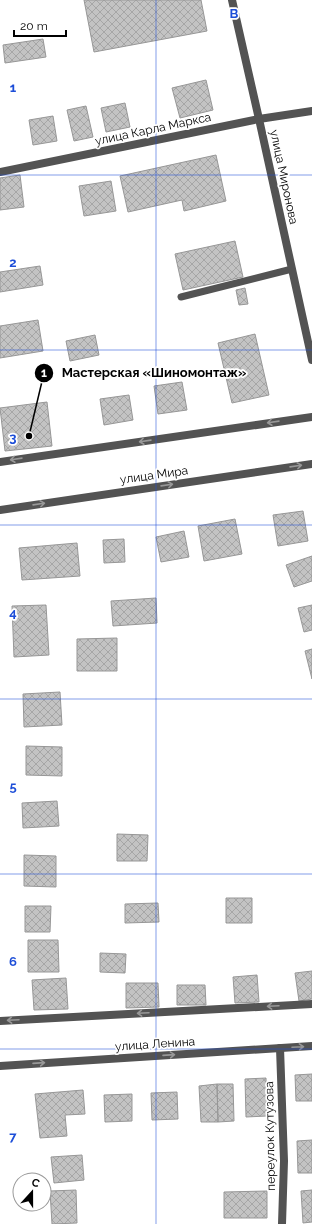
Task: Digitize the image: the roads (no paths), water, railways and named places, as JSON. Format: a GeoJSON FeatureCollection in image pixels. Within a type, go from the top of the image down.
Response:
{"type":"FeatureCollection","features":[{"type":"Feature","properties":{"kind":"street","name":"улица Миронова"},"geometry":{"type":"LineString","coordinates":[[232,0],[312,360]]}},
{"type":"Feature","properties":{"kind":"street","name":"улица Карла Маркса"},"geometry":{"type":"LineString","coordinates":[[0,172],[259,119],[312,112]]}},
{"type":"Feature","properties":{"kind":"street"},"geometry":{"type":"LineString","coordinates":[[0,462],[312,417]]}},
{"type":"Feature","properties":{"kind":"street","name":"улица Мира"},"geometry":{"type":"LineString","coordinates":[[0,510],[312,464]]}},
{"type":"Feature","properties":{"kind":"street"},"geometry":{"type":"LineString","coordinates":[[0,1020],[312,1004]]}},
{"type":"Feature","properties":{"kind":"street","name":"улица Ленина"},"geometry":{"type":"LineString","coordinates":[[0,1066],[312,1046]]}},
{"type":"Feature","properties":{"kind":"street","name":"переулок Кутузова"},"geometry":{"type":"LineString","coordinates":[[280,1048],[284,1161],[282,1224]]}},
{"type":"Feature","properties":{"kind":"lane"},"geometry":{"type":"LineString","coordinates":[[181,297],[292,269]]}},
{"type":"Feature","properties":{"kind":"place","name":"Мастерская «Шиномонтаж»"},"geometry":{"type":"Point","coordinates":[29,436]}}]}
